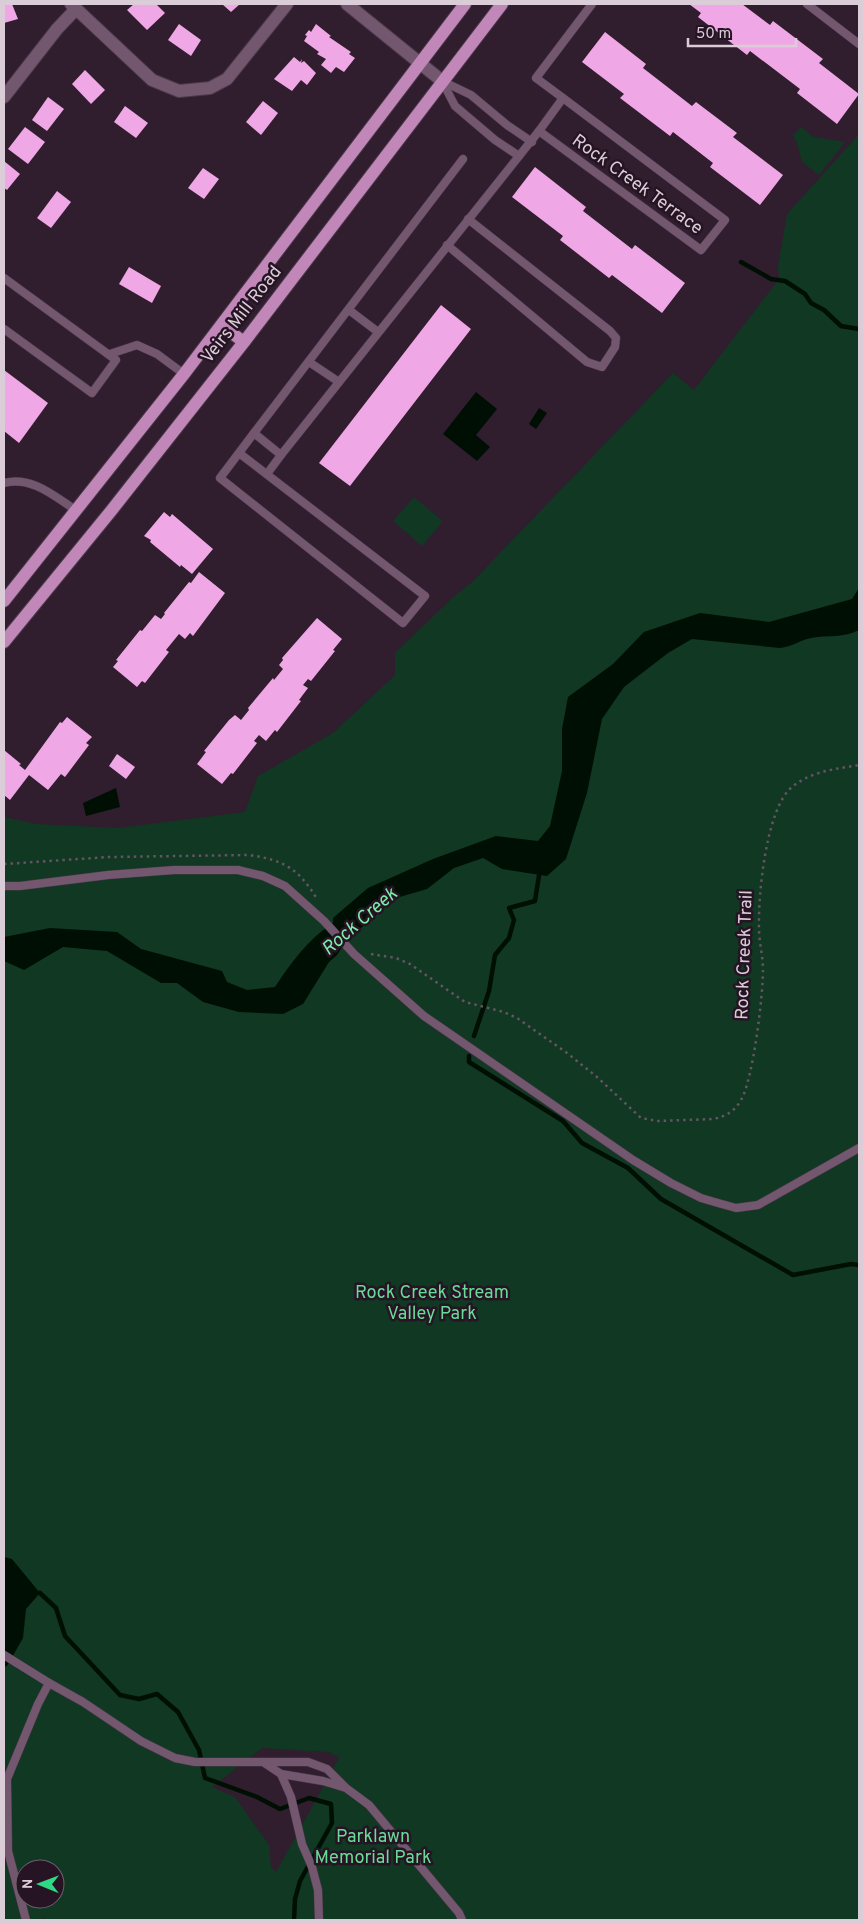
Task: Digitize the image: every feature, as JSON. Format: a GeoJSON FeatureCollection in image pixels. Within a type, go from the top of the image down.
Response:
{"type":"FeatureCollection","features":[{"type":"Feature","properties":{"kind":"main road","name":"Veirs Mill Road"},"geometry":{"type":"LineString","coordinates":[[4,601],[222,326],[465,4]]}},
{"type":"Feature","properties":{"kind":"main road","name":"Veirs Mill Road"},"geometry":{"type":"LineString","coordinates":[[4,642],[244,342],[502,4]]}},
{"type":"Feature","properties":{"kind":"main road"},"geometry":{"type":"LineString","coordinates":[[222,326],[244,342]]}},
{"type":"Feature","properties":{"kind":"street"},"geometry":{"type":"LineString","coordinates":[[4,97],[74,6],[152,80],[179,91],[210,88],[227,79],[287,4]]}},
{"type":"Feature","properties":{"kind":"street"},"geometry":{"type":"LineString","coordinates":[[347,4],[442,81]]}},
{"type":"Feature","properties":{"kind":"lane","name":"Rock Creek Terrace"},"geometry":{"type":"LineString","coordinates":[[539,131],[701,250],[725,220],[536,78],[592,4]]}},
{"type":"Feature","properties":{"kind":"lane"},"geometry":{"type":"LineString","coordinates":[[807,4],[859,44]]}},
{"type":"Feature","properties":{"kind":"lane"},"geometry":{"type":"LineString","coordinates":[[442,81],[471,95],[507,125],[532,142]]}},
{"type":"Feature","properties":{"kind":"lane"},"geometry":{"type":"LineString","coordinates":[[442,81],[455,106],[495,140],[519,156]]}},
{"type":"Feature","properties":{"kind":"lane"},"geometry":{"type":"LineString","coordinates":[[267,474],[446,245],[532,142],[563,98]]}},
{"type":"Feature","properties":{"kind":"lane"},"geometry":{"type":"LineString","coordinates":[[239,453],[425,596],[403,623],[220,478],[254,433],[349,310],[463,160]]}},
{"type":"Feature","properties":{"kind":"lane"},"geometry":{"type":"LineString","coordinates":[[446,245],[587,362],[602,367],[615,348],[616,338],[610,331],[468,219]]}},
{"type":"Feature","properties":{"kind":"lane"},"geometry":{"type":"LineString","coordinates":[[4,278],[116,360],[92,393],[4,329]]}},
{"type":"Feature","properties":{"kind":"lane"},"geometry":{"type":"LineString","coordinates":[[349,310],[378,332]]}},
{"type":"Feature","properties":{"kind":"lane"},"geometry":{"type":"LineString","coordinates":[[110,354],[137,345],[157,354],[184,374]]}},
{"type":"Feature","properties":{"kind":"lane"},"geometry":{"type":"LineString","coordinates":[[309,362],[338,382]]}},
{"type":"Feature","properties":{"kind":"lane"},"geometry":{"type":"LineString","coordinates":[[254,433],[281,455]]}},
{"type":"Feature","properties":{"kind":"lane"},"geometry":{"type":"LineString","coordinates":[[4,483],[13,481],[37,485],[77,511]]}},
{"type":"Feature","properties":{"kind":"lane"},"geometry":{"type":"LineString","coordinates":[[4,886],[20,886],[164,870],[238,870],[263,876],[285,886],[325,923],[354,954],[424,1016],[633,1160],[671,1183],[701,1198],[736,1208],[758,1205],[859,1148]]}},
{"type":"Feature","properties":{"kind":"lane"},"geometry":{"type":"LineString","coordinates":[[4,1655],[83,1702],[141,1741],[175,1758],[195,1762],[308,1762],[328,1769],[346,1788],[369,1805],[460,1913],[462,1920]]}},
{"type":"Feature","properties":{"kind":"lane"},"geometry":{"type":"LineString","coordinates":[[26,1920],[8,1851],[7,1779],[38,1704],[49,1683]]}},
{"type":"Feature","properties":{"kind":"lane"},"geometry":{"type":"LineString","coordinates":[[263,1762],[281,1774],[323,1781],[346,1788]]}},
{"type":"Feature","properties":{"kind":"lane"},"geometry":{"type":"LineString","coordinates":[[281,1774],[291,1797],[302,1844],[312,1867],[318,1890],[320,1920]]}},
{"type":"Feature","properties":{"kind":"path","name":"Rock Creek Trail"},"geometry":{"type":"LineString","coordinates":[[354,954],[383,955],[410,964],[465,1002],[504,1012],[517,1018],[567,1053],[597,1077],[641,1118],[657,1121],[714,1119],[729,1114],[742,1099],[752,1060],[763,968],[759,928],[760,899],[770,833],[777,809],[785,794],[804,779],[820,772],[859,765]]}},
{"type":"Feature","properties":{"kind":"green space"},"geometry":{"type":"Polygon","coordinates":[[[801,127],[814,137],[845,142],[819,175],[802,162],[793,135],[801,127]]]}},
{"type":"Feature","properties":{"kind":"green space","name":"Rock Creek Stream Valley Park"},"geometry":{"type":"Polygon","coordinates":[[[859,134],[859,1920],[45,1920],[44,1917],[40,1920],[4,1920],[4,817],[37,824],[118,828],[245,812],[258,776],[333,733],[395,675],[395,653],[452,598],[473,581],[673,373],[694,390],[779,279],[778,266],[787,214],[859,134]],[[262,1748],[212,1787],[235,1797],[269,1845],[271,1867],[276,1872],[339,1758],[329,1752],[262,1748]]]}},
{"type":"Feature","properties":{"kind":"green space"},"geometry":{"type":"Polygon","coordinates":[[[414,497],[443,521],[422,546],[393,521],[414,497]]]}},
{"type":"Feature","properties":{"kind":"water"},"geometry":{"type":"Polygon","coordinates":[[[476,392],[497,409],[476,435],[490,447],[477,461],[443,434],[476,392]]]}},
{"type":"Feature","properties":{"kind":"water"},"geometry":{"type":"Polygon","coordinates":[[[539,408],[547,413],[536,429],[529,424],[539,408]]]}},
{"type":"Feature","properties":{"kind":"water","name":"Rock Creek"},"geometry":{"type":"Polygon","coordinates":[[[859,588],[859,630],[853,633],[811,638],[780,648],[692,639],[668,653],[624,687],[602,719],[587,793],[566,859],[547,876],[502,869],[483,858],[454,868],[427,889],[396,898],[347,940],[337,955],[329,962],[303,1004],[283,1014],[239,1012],[203,1002],[177,983],[161,983],[107,951],[63,947],[24,970],[4,961],[4,937],[50,928],[117,932],[141,949],[222,971],[227,982],[247,990],[275,987],[307,944],[333,923],[333,918],[368,888],[433,859],[496,836],[538,841],[550,826],[562,771],[562,729],[568,697],[613,664],[644,632],[700,613],[769,622],[852,599],[859,588]]]}},
{"type":"Feature","properties":{"kind":"water"},"geometry":{"type":"Polygon","coordinates":[[[116,788],[120,807],[86,816],[83,803],[116,788]]]}},
{"type":"Feature","properties":{"kind":"water"},"geometry":{"type":"Polygon","coordinates":[[[4,1557],[12,1559],[40,1593],[26,1609],[23,1638],[7,1666],[4,1667],[4,1557]]]}},
{"type":"Feature","properties":{"kind":"building"},"geometry":{"type":"Polygon","coordinates":[[[4,4],[12,4],[18,19],[4,23],[4,4]]]}},
{"type":"Feature","properties":{"kind":"building"},"geometry":{"type":"Polygon","coordinates":[[[134,4],[156,4],[165,13],[147,30],[127,10],[134,4]]]}},
{"type":"Feature","properties":{"kind":"building"},"geometry":{"type":"Polygon","coordinates":[[[222,4],[240,4],[231,12],[222,4]]]}},
{"type":"Feature","properties":{"kind":"building"},"geometry":{"type":"Polygon","coordinates":[[[689,4],[742,4],[770,25],[773,21],[823,59],[819,63],[859,94],[837,124],[797,93],[800,89],[750,51],[747,55],[698,17],[701,13],[689,4]]]}},
{"type":"Feature","properties":{"kind":"building"},"geometry":{"type":"Polygon","coordinates":[[[179,24],[201,40],[191,56],[168,40],[179,24]]]}},
{"type":"Feature","properties":{"kind":"building"},"geometry":{"type":"Polygon","coordinates":[[[316,24],[331,36],[329,37],[351,52],[349,54],[355,58],[344,72],[336,67],[331,73],[321,65],[326,59],[317,54],[319,52],[304,41],[307,36],[305,35],[309,30],[311,32],[316,24]]]}},
{"type":"Feature","properties":{"kind":"building"},"geometry":{"type":"Polygon","coordinates":[[[605,32],[646,64],[643,68],[692,106],[696,102],[737,133],[733,137],[783,175],[760,205],[710,167],[713,163],[673,132],[670,136],[620,98],[624,94],[582,62],[605,32]]]}},
{"type":"Feature","properties":{"kind":"building"},"geometry":{"type":"Polygon","coordinates":[[[294,57],[300,62],[302,59],[301,63],[304,61],[316,73],[307,85],[301,80],[292,91],[274,79],[294,57]]]}},
{"type":"Feature","properties":{"kind":"building"},"geometry":{"type":"Polygon","coordinates":[[[85,70],[105,90],[91,104],[72,84],[85,70]]]}},
{"type":"Feature","properties":{"kind":"building"},"geometry":{"type":"Polygon","coordinates":[[[48,97],[64,109],[47,131],[32,120],[48,97]]]}},
{"type":"Feature","properties":{"kind":"building"},"geometry":{"type":"Polygon","coordinates":[[[263,101],[278,113],[261,135],[246,122],[263,101]]]}},
{"type":"Feature","properties":{"kind":"building"},"geometry":{"type":"Polygon","coordinates":[[[125,106],[148,123],[136,138],[114,122],[125,106]]]}},
{"type":"Feature","properties":{"kind":"building"},"geometry":{"type":"Polygon","coordinates":[[[25,127],[45,142],[28,164],[8,149],[25,127]]]}},
{"type":"Feature","properties":{"kind":"building"},"geometry":{"type":"Polygon","coordinates":[[[4,161],[20,174],[7,190],[4,188],[4,161]]]}},
{"type":"Feature","properties":{"kind":"building"},"geometry":{"type":"Polygon","coordinates":[[[535,167],[586,207],[583,211],[632,249],[635,245],[685,283],[662,313],[612,275],[609,278],[560,240],[563,236],[512,197],[535,167]]]}},
{"type":"Feature","properties":{"kind":"building"},"geometry":{"type":"Polygon","coordinates":[[[203,168],[219,179],[204,199],[188,188],[203,168]]]}},
{"type":"Feature","properties":{"kind":"building"},"geometry":{"type":"Polygon","coordinates":[[[57,191],[71,202],[51,228],[37,218],[57,191]]]}},
{"type":"Feature","properties":{"kind":"building"},"geometry":{"type":"Polygon","coordinates":[[[129,267],[161,286],[152,303],[119,284],[129,267]]]}},
{"type":"Feature","properties":{"kind":"building"},"geometry":{"type":"Polygon","coordinates":[[[441,305],[471,329],[350,486],[319,463],[441,305]]]}},
{"type":"Feature","properties":{"kind":"building"},"geometry":{"type":"Polygon","coordinates":[[[4,370],[48,403],[19,443],[4,431],[4,370]]]}},
{"type":"Feature","properties":{"kind":"building"},"geometry":{"type":"Polygon","coordinates":[[[164,512],[170,517],[172,514],[213,549],[192,574],[181,565],[180,567],[150,542],[151,540],[144,536],[164,512]]]}},
{"type":"Feature","properties":{"kind":"building"},"geometry":{"type":"Polygon","coordinates":[[[199,572],[225,593],[193,636],[190,633],[185,639],[179,634],[166,650],[169,652],[145,683],[142,681],[137,687],[113,667],[118,661],[116,660],[140,630],[142,631],[155,615],[161,619],[199,572]]]}},
{"type":"Feature","properties":{"kind":"building"},"geometry":{"type":"Polygon","coordinates":[[[317,618],[342,639],[311,681],[308,679],[303,685],[308,688],[299,700],[301,701],[277,732],[275,730],[266,741],[259,735],[254,741],[257,743],[233,774],[231,773],[222,784],[197,764],[206,752],[204,751],[229,720],[235,715],[241,720],[249,710],[248,708],[283,669],[279,665],[283,660],[282,658],[317,618]]]}},
{"type":"Feature","properties":{"kind":"building"},"geometry":{"type":"Polygon","coordinates":[[[67,717],[92,737],[86,743],[89,745],[65,777],[61,774],[48,790],[29,775],[10,800],[4,795],[4,750],[21,764],[19,765],[25,770],[60,722],[62,723],[67,717]]]}},
{"type":"Feature","properties":{"kind":"building"},"geometry":{"type":"Polygon","coordinates":[[[117,754],[135,767],[126,779],[109,766],[117,754]]]}},
{"type":"Feature","properties":{"kind":"waterway"},"geometry":{"type":"LineString","coordinates":[[741,262],[771,279],[785,281],[805,294],[811,303],[824,310],[841,326],[859,329]]}},
{"type":"Feature","properties":{"kind":"waterway"},"geometry":{"type":"LineString","coordinates":[[474,1036],[489,991],[495,955],[509,938],[514,920],[509,908],[535,901],[540,869]]}},
{"type":"Feature","properties":{"kind":"waterway"},"geometry":{"type":"LineString","coordinates":[[469,1056],[469,1062],[563,1121],[582,1143],[628,1168],[661,1199],[793,1275],[851,1264],[859,1265]]}},
{"type":"Feature","properties":{"kind":"waterway"},"geometry":{"type":"LineString","coordinates":[[40,1593],[56,1608],[65,1636],[120,1695],[139,1699],[157,1694],[178,1712],[199,1750],[205,1778],[257,1797],[280,1809],[309,1798],[331,1804],[332,1823],[300,1881],[295,1899],[294,1920]]}},
{"type":"Feature","properties":{"kind":"park label","name":"Parklawn Memorial Park"},"geometry":{"type":"Point","coordinates":[373,1847]}}]}
